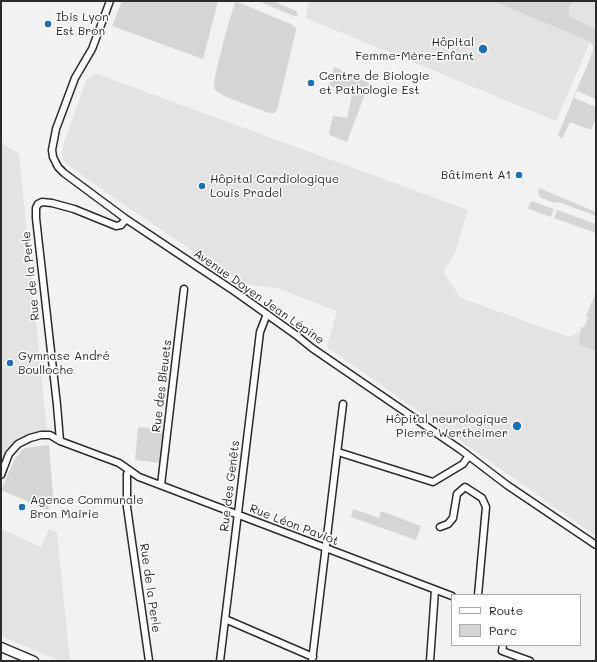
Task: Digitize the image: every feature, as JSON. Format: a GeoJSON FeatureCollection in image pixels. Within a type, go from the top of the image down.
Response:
{"type":"FeatureCollection","features":[{"type":"Feature","properties":{"kind":"main road"},"geometry":{"type":"LineString","coordinates":[[1,647],[34,661]]}},
{"type":"Feature","properties":{"kind":"street","name":"Avenue Doyen Jean Lépine"},"geometry":{"type":"LineString","coordinates":[[110,1],[94,45],[74,78],[56,129],[53,157],[58,167],[126,218],[267,314],[312,348],[506,485],[596,545]]}},
{"type":"Feature","properties":{"kind":"street","name":"Rue de la Perle"},"geometry":{"type":"LineString","coordinates":[[60,441],[36,208],[38,204],[42,202],[52,203],[74,209],[116,226],[121,225],[126,218]]}},
{"type":"Feature","properties":{"kind":"street","name":"Rue des Bleuets"},"geometry":{"type":"LineString","coordinates":[[160,485],[184,289]]}},
{"type":"Feature","properties":{"kind":"street","name":"Rue des Genêts"},"geometry":{"type":"LineString","coordinates":[[220,661],[260,332],[267,314]]}},
{"type":"Feature","properties":{"kind":"street"},"geometry":{"type":"LineString","coordinates":[[225,619],[312,659],[327,549],[343,404]]}},
{"type":"Feature","properties":{"kind":"street","name":"Rue Léon Paviot"},"geometry":{"type":"LineString","coordinates":[[1,474],[12,450],[23,441],[41,435],[50,435],[60,441],[120,463],[139,477],[451,596]]}},
{"type":"Feature","properties":{"kind":"street"},"geometry":{"type":"LineString","coordinates":[[338,452],[433,482],[463,464],[468,457]]}},
{"type":"Feature","properties":{"kind":"street","name":"Rue de la Perle"},"geometry":{"type":"LineString","coordinates":[[129,471],[127,474],[127,507],[149,661]]}},
{"type":"Feature","properties":{"kind":"street"},"geometry":{"type":"LineString","coordinates":[[440,527],[448,524],[453,518],[458,494],[465,487],[482,498],[486,507],[478,594]]}},
{"type":"Feature","properties":{"kind":"street"},"geometry":{"type":"LineString","coordinates":[[430,661],[436,590]]}},
{"type":"Feature","properties":{"kind":"street"},"geometry":{"type":"LineString","coordinates":[[503,646],[502,651],[530,661]]}},
{"type":"Feature","properties":{"kind":"shaded area","name":"Hôpital Femme-Mère-Enfant"},"geometry":{"type":"Polygon","coordinates":[[[309,1],[596,1],[596,30],[556,121],[306,18],[309,1]]]}},
{"type":"Feature","properties":{"kind":"shaded area"},"geometry":{"type":"Polygon","coordinates":[[[97,74],[468,210],[455,253],[443,272],[461,298],[569,337],[582,330],[596,297],[596,536],[327,347],[337,311],[277,288],[242,284],[114,198],[68,165],[63,160],[63,145],[86,81],[93,75],[97,74]]]}},
{"type":"Feature","properties":{"kind":"shaded area"},"geometry":{"type":"Polygon","coordinates":[[[1,142],[19,154],[47,431],[31,433],[16,441],[8,449],[1,460],[1,142]]]}},
{"type":"Feature","properties":{"kind":"shaded area"},"geometry":{"type":"Polygon","coordinates":[[[1,529],[41,547],[49,529],[57,533],[70,661],[60,661],[1,636],[1,529]]]}},
{"type":"Feature","properties":{"kind":"green space"},"geometry":{"type":"Polygon","coordinates":[[[122,1],[218,1],[203,59],[112,26],[122,1]]]}},
{"type":"Feature","properties":{"kind":"green space"},"geometry":{"type":"Polygon","coordinates":[[[258,1],[273,1],[296,11],[298,14],[297,16],[294,16],[258,1]]]}},
{"type":"Feature","properties":{"kind":"green space"},"geometry":{"type":"Polygon","coordinates":[[[493,1],[572,1],[568,11],[570,17],[596,29],[596,99],[577,91],[574,98],[596,107],[596,118],[591,130],[570,122],[562,139],[558,135],[593,51],[593,46],[589,41],[493,1]]]}},
{"type":"Feature","properties":{"kind":"green space"},"geometry":{"type":"Polygon","coordinates":[[[235,2],[291,24],[296,28],[277,110],[274,113],[269,113],[226,97],[214,88],[215,76],[235,2]]]}},
{"type":"Feature","properties":{"kind":"green space"},"geometry":{"type":"Polygon","coordinates":[[[334,67],[369,83],[347,142],[330,135],[329,133],[333,116],[347,118],[352,96],[338,92],[338,89],[329,86],[334,67]]]}},
{"type":"Feature","properties":{"kind":"green space"},"geometry":{"type":"Polygon","coordinates":[[[539,188],[596,212],[596,216],[559,202],[555,203],[541,198],[538,193],[539,188]]]}},
{"type":"Feature","properties":{"kind":"green space"},"geometry":{"type":"Polygon","coordinates":[[[532,201],[554,209],[551,217],[529,209],[528,208],[532,201]]]}},
{"type":"Feature","properties":{"kind":"green space"},"geometry":{"type":"Polygon","coordinates":[[[557,210],[596,224],[596,233],[554,218],[557,210]]]}},
{"type":"Feature","properties":{"kind":"green space"},"geometry":{"type":"Polygon","coordinates":[[[596,292],[596,351],[579,345],[581,327],[584,328],[589,318],[586,316],[596,292]]]}},
{"type":"Feature","properties":{"kind":"green space"},"geometry":{"type":"Polygon","coordinates":[[[138,427],[164,430],[161,463],[135,460],[138,427]]]}},
{"type":"Feature","properties":{"kind":"green space"},"geometry":{"type":"Polygon","coordinates":[[[49,445],[53,496],[48,510],[1,490],[15,459],[24,448],[49,445]]]}},
{"type":"Feature","properties":{"kind":"green space"},"geometry":{"type":"Polygon","coordinates":[[[353,509],[379,518],[381,511],[421,526],[416,540],[351,517],[353,509]]]}},
{"type":"Feature","properties":{"kind":"place","name":"Ibis Lyon Est Bron"},"geometry":{"type":"Point","coordinates":[48,24]}},
{"type":"Feature","properties":{"kind":"place","name":"Hôpital Femme-Mère-Enfant"},"geometry":{"type":"Point","coordinates":[483,49]}},
{"type":"Feature","properties":{"kind":"place","name":"Centre de Biologie et Pathologie Est"},"geometry":{"type":"Point","coordinates":[311,83]}},
{"type":"Feature","properties":{"kind":"place","name":"Bâtiment A1"},"geometry":{"type":"Point","coordinates":[519,175]}},
{"type":"Feature","properties":{"kind":"place","name":"Hôpital Cardiologique Louis Pradel"},"geometry":{"type":"Point","coordinates":[202,186]}},
{"type":"Feature","properties":{"kind":"place","name":"Gymnase André Boulloche"},"geometry":{"type":"Point","coordinates":[10,363]}},
{"type":"Feature","properties":{"kind":"place","name":"Hôpital neurologique Pierre Wertheimer"},"geometry":{"type":"Point","coordinates":[517,426]}},
{"type":"Feature","properties":{"kind":"place","name":"Agence Communale Bron Mairie"},"geometry":{"type":"Point","coordinates":[22,507]}}]}
